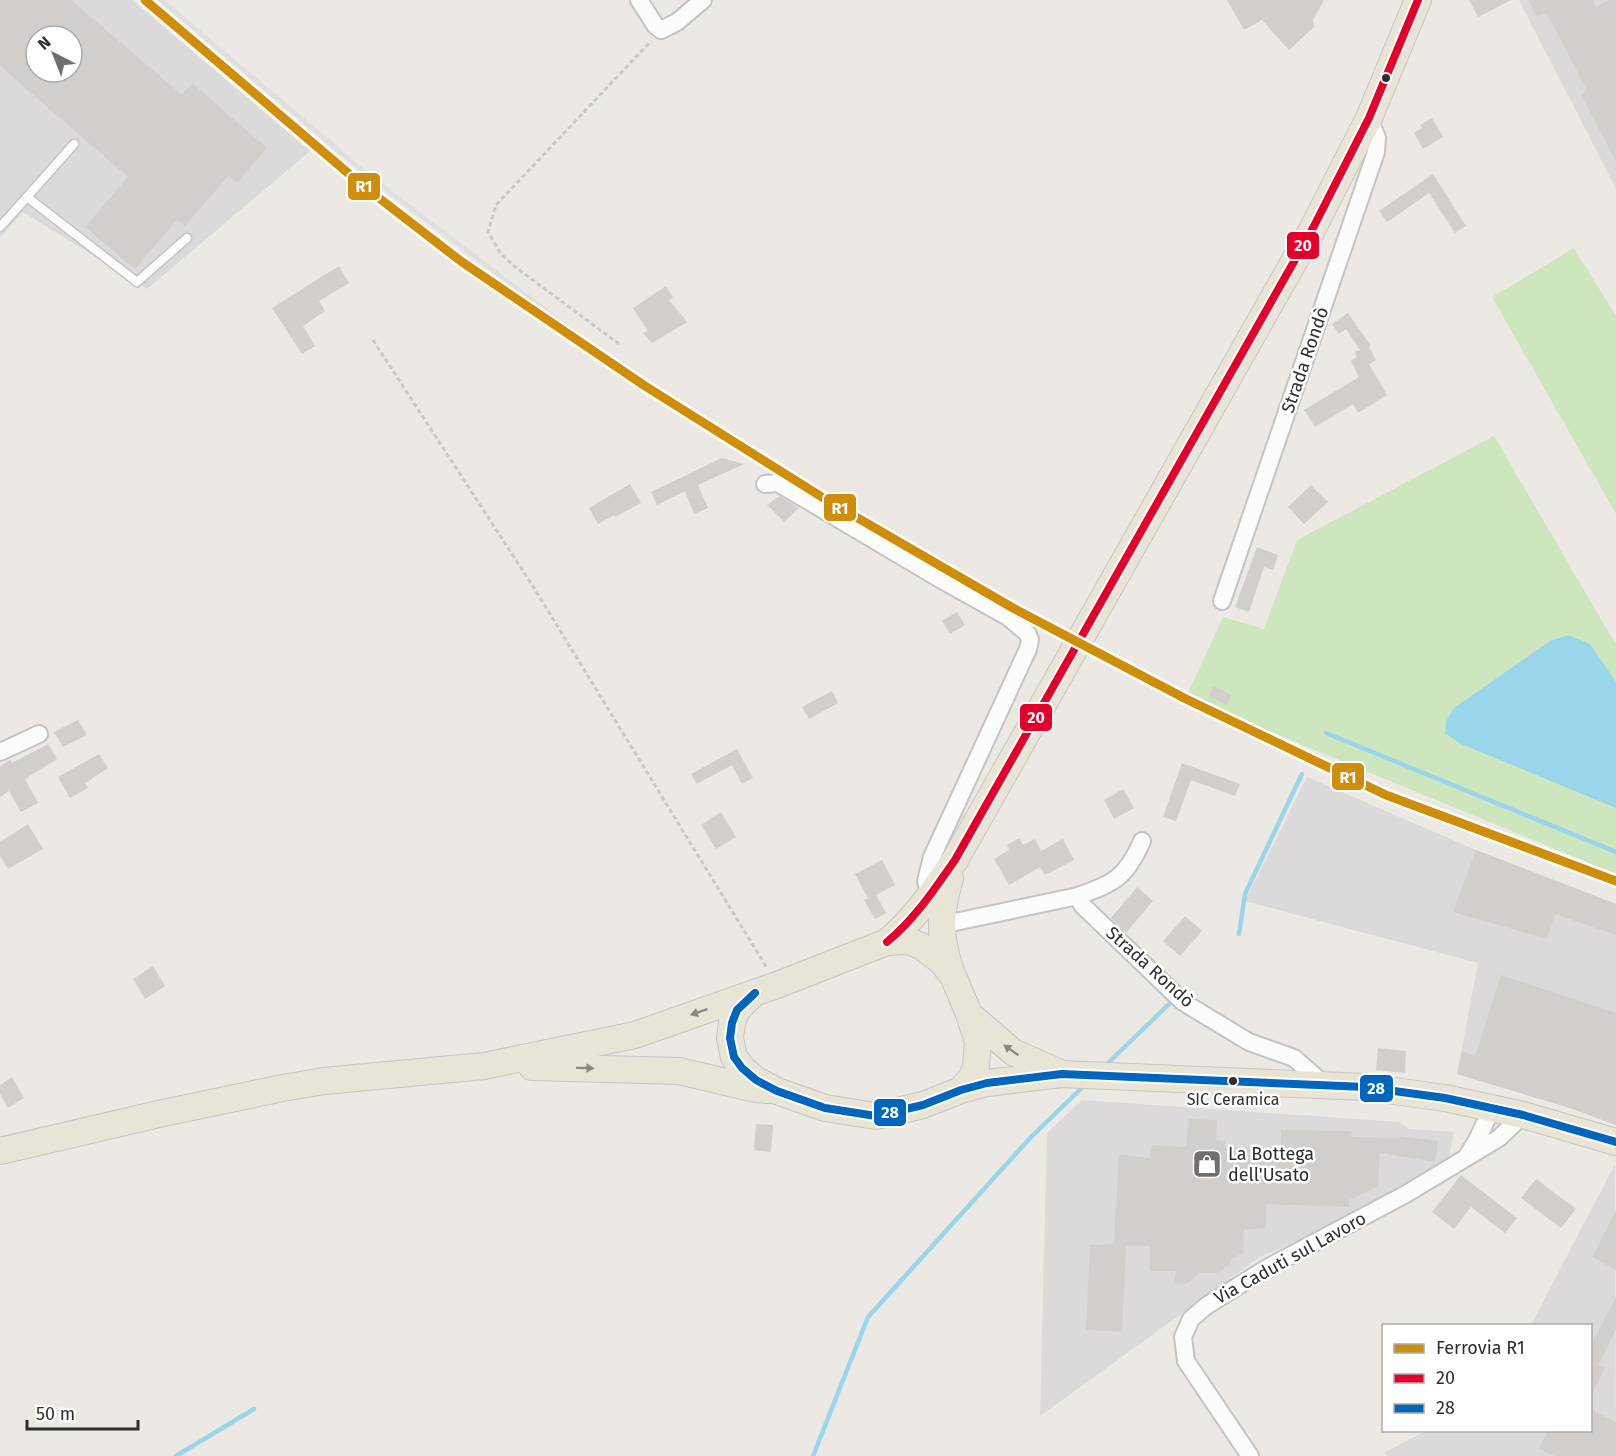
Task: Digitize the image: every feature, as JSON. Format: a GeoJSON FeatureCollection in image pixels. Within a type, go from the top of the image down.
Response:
{"type":"FeatureCollection","features":[{"type":"Feature","properties":{"kind":"main road"},"geometry":{"type":"LineString","coordinates":[[961,1090],[972,1077],[976,1066],[978,1042],[944,951],[938,912],[955,860],[1313,228],[1369,118],[1418,0]]}},
{"type":"Feature","properties":{"kind":"main road"},"geometry":{"type":"LineString","coordinates":[[0,1151],[163,1113],[294,1086],[324,1081],[484,1066],[635,1035],[766,989],[886,942],[903,929],[938,912]]}},
{"type":"Feature","properties":{"kind":"main road"},"geometry":{"type":"LineString","coordinates":[[886,942],[908,941],[921,946],[941,961],[953,976]]}},
{"type":"Feature","properties":{"kind":"main road"},"geometry":{"type":"LineString","coordinates":[[766,989],[737,1010],[729,1038],[731,1048],[742,1068],[756,1080],[825,1108],[876,1116],[922,1105],[987,1083],[1069,1075],[1318,1084],[1365,1087],[1445,1098],[1523,1115],[1616,1142]]}},
{"type":"Feature","properties":{"kind":"main road"},"geometry":{"type":"LineString","coordinates":[[969,1014],[1012,1052],[1069,1075]]}},
{"type":"Feature","properties":{"kind":"main road"},"geometry":{"type":"LineString","coordinates":[[484,1066],[679,1071],[756,1089],[777,1090]]}},
{"type":"Feature","properties":{"kind":"street"},"geometry":{"type":"LineString","coordinates":[[639,0],[655,25],[661,30],[677,22],[704,0]]}},
{"type":"Feature","properties":{"kind":"street","name":"Strada Rondò"},"geometry":{"type":"LineString","coordinates":[[1222,601],[1376,152],[1377,138],[1369,118]]}},
{"type":"Feature","properties":{"kind":"street"},"geometry":{"type":"LineString","coordinates":[[765,484],[778,483],[1008,617],[1027,633],[1030,640],[1028,649],[932,857],[926,881],[938,912],[1078,896],[1110,884],[1121,876],[1142,841]]}},
{"type":"Feature","properties":{"kind":"street"},"geometry":{"type":"LineString","coordinates":[[0,752],[39,734]]}},
{"type":"Feature","properties":{"kind":"street","name":"Strada Rondò"},"geometry":{"type":"LineString","coordinates":[[1078,896],[1082,905],[1183,1002],[1249,1042],[1294,1058],[1317,1078],[1318,1084]]}},
{"type":"Feature","properties":{"kind":"street"},"geometry":{"type":"LineString","coordinates":[[1467,1157],[1492,1108]]}},
{"type":"Feature","properties":{"kind":"street","name":"Via Caduti sul Lavoro"},"geometry":{"type":"LineString","coordinates":[[1250,1456],[1186,1361],[1183,1337],[1191,1319],[1206,1306],[1267,1268],[1406,1194],[1499,1138],[1523,1115]]}},
{"type":"Feature","properties":{"kind":"lane"},"geometry":{"type":"LineString","coordinates":[[0,227],[74,144]]}},
{"type":"Feature","properties":{"kind":"lane"},"geometry":{"type":"LineString","coordinates":[[27,197],[137,282],[188,238]]}},
{"type":"Feature","properties":{"kind":"path"},"geometry":{"type":"LineString","coordinates":[[619,344],[514,266],[501,254],[488,232],[496,205],[661,30]]}},
{"type":"Feature","properties":{"kind":"path"},"geometry":{"type":"LineString","coordinates":[[373,340],[534,588],[766,989]]}},
{"type":"Feature","properties":{"kind":"shaded area"},"geometry":{"type":"Polygon","coordinates":[[[0,0],[132,0],[310,151],[147,289],[23,212],[0,238],[0,0]]]}},
{"type":"Feature","properties":{"kind":"shaded area"},"geometry":{"type":"Polygon","coordinates":[[[1519,0],[1616,0],[1616,189],[1519,0]]]}},
{"type":"Feature","properties":{"kind":"shaded area"},"geometry":{"type":"Polygon","coordinates":[[[1307,777],[1476,850],[1616,904],[1616,1125],[1570,1108],[1457,1074],[1478,963],[1245,901],[1307,777]]]}},
{"type":"Feature","properties":{"kind":"shaded area"},"geometry":{"type":"Polygon","coordinates":[[[1082,1100],[1399,1122],[1409,1129],[1454,1132],[1448,1163],[1406,1194],[1260,1257],[1040,1416],[1047,1133],[1082,1100]]]}},
{"type":"Feature","properties":{"kind":"shaded area"},"geometry":{"type":"Polygon","coordinates":[[[1615,1164],[1616,1456],[1387,1456],[1385,1452],[1424,1432],[1592,1432],[1592,1324],[1532,1324],[1615,1164]]]}},
{"type":"Feature","properties":{"kind":"green space"},"geometry":{"type":"Polygon","coordinates":[[[1574,248],[1616,316],[1616,514],[1492,297],[1574,248]]]}},
{"type":"Feature","properties":{"kind":"green space"},"geometry":{"type":"Polygon","coordinates":[[[1494,436],[1616,645],[1616,874],[1186,697],[1223,617],[1264,629],[1297,540],[1494,436]]]}},
{"type":"Feature","properties":{"kind":"water"},"geometry":{"type":"Polygon","coordinates":[[[1568,635],[1590,644],[1616,682],[1616,808],[1459,743],[1445,733],[1446,721],[1454,708],[1550,641],[1568,635]]]}},
{"type":"Feature","properties":{"kind":"building"},"geometry":{"type":"Polygon","coordinates":[[[0,0],[71,0],[182,95],[192,83],[267,148],[237,183],[229,175],[185,226],[177,220],[135,269],[85,227],[128,177],[0,66],[0,0]]]}},
{"type":"Feature","properties":{"kind":"building"},"geometry":{"type":"Polygon","coordinates":[[[1227,0],[1324,0],[1313,20],[1314,27],[1289,50],[1262,20],[1244,30],[1227,0]]]}},
{"type":"Feature","properties":{"kind":"building"},"geometry":{"type":"Polygon","coordinates":[[[1469,0],[1511,0],[1478,17],[1469,0]]]}},
{"type":"Feature","properties":{"kind":"building"},"geometry":{"type":"Polygon","coordinates":[[[1528,0],[1593,0],[1596,7],[1609,0],[1616,0],[1616,161],[1581,95],[1587,90],[1546,12],[1537,17],[1528,0]]]}},
{"type":"Feature","properties":{"kind":"building"},"geometry":{"type":"Polygon","coordinates":[[[1432,118],[1443,137],[1423,149],[1414,133],[1422,128],[1420,125],[1432,118]]]}},
{"type":"Feature","properties":{"kind":"building"},"geometry":{"type":"Polygon","coordinates":[[[1433,174],[1466,226],[1455,233],[1429,193],[1387,222],[1379,211],[1433,174]]]}},
{"type":"Feature","properties":{"kind":"building"},"geometry":{"type":"Polygon","coordinates":[[[339,266],[349,283],[319,301],[325,311],[303,326],[315,346],[302,354],[272,308],[339,266]]]}},
{"type":"Feature","properties":{"kind":"building"},"geometry":{"type":"Polygon","coordinates":[[[666,286],[673,297],[669,300],[687,322],[652,343],[643,333],[648,331],[633,308],[666,286]]]}},
{"type":"Feature","properties":{"kind":"building"},"geometry":{"type":"Polygon","coordinates":[[[1348,313],[1371,346],[1369,347],[1376,360],[1369,364],[1387,395],[1358,413],[1353,404],[1315,427],[1304,410],[1359,377],[1351,361],[1357,357],[1355,352],[1360,350],[1346,329],[1339,334],[1332,324],[1348,313]]]}},
{"type":"Feature","properties":{"kind":"building"},"geometry":{"type":"Polygon","coordinates":[[[722,458],[744,464],[698,485],[708,508],[694,514],[685,491],[657,505],[651,492],[722,458]]]}},
{"type":"Feature","properties":{"kind":"building"},"geometry":{"type":"Polygon","coordinates":[[[630,484],[641,503],[598,524],[589,508],[630,484]]]}},
{"type":"Feature","properties":{"kind":"building"},"geometry":{"type":"Polygon","coordinates":[[[1311,485],[1328,502],[1304,524],[1288,507],[1311,485]]]}},
{"type":"Feature","properties":{"kind":"building"},"geometry":{"type":"Polygon","coordinates":[[[780,496],[799,508],[784,522],[767,505],[780,496]]]}},
{"type":"Feature","properties":{"kind":"building"},"geometry":{"type":"Polygon","coordinates":[[[1257,547],[1278,555],[1273,570],[1264,567],[1249,612],[1235,607],[1257,547]]]}},
{"type":"Feature","properties":{"kind":"building"},"geometry":{"type":"Polygon","coordinates":[[[957,612],[965,625],[950,634],[942,621],[957,612]]]}},
{"type":"Feature","properties":{"kind":"building"},"geometry":{"type":"Polygon","coordinates":[[[1214,686],[1231,695],[1226,705],[1209,696],[1214,686]]]}},
{"type":"Feature","properties":{"kind":"building"},"geometry":{"type":"Polygon","coordinates":[[[832,691],[838,703],[809,719],[802,707],[832,691]]]}},
{"type":"Feature","properties":{"kind":"building"},"geometry":{"type":"Polygon","coordinates":[[[78,720],[87,735],[63,747],[54,732],[78,720]]]}},
{"type":"Feature","properties":{"kind":"building"},"geometry":{"type":"Polygon","coordinates":[[[48,744],[57,759],[25,779],[38,803],[21,812],[9,791],[0,797],[0,766],[10,760],[12,763],[48,744]]]}},
{"type":"Feature","properties":{"kind":"building"},"geometry":{"type":"Polygon","coordinates":[[[737,749],[753,778],[742,784],[732,765],[697,784],[691,774],[737,749]]]}},
{"type":"Feature","properties":{"kind":"building"},"geometry":{"type":"Polygon","coordinates":[[[99,754],[108,768],[85,783],[88,788],[70,798],[58,777],[99,754]]]}},
{"type":"Feature","properties":{"kind":"building"},"geometry":{"type":"Polygon","coordinates":[[[1182,763],[1240,784],[1235,796],[1191,780],[1176,821],[1163,817],[1182,763]]]}},
{"type":"Feature","properties":{"kind":"building"},"geometry":{"type":"Polygon","coordinates":[[[1123,789],[1134,808],[1114,819],[1104,800],[1123,789]]]}},
{"type":"Feature","properties":{"kind":"building"},"geometry":{"type":"Polygon","coordinates":[[[721,812],[736,837],[716,849],[701,825],[721,812]]]}},
{"type":"Feature","properties":{"kind":"building"},"geometry":{"type":"Polygon","coordinates":[[[28,824],[43,849],[8,869],[0,856],[0,842],[28,824]]]}},
{"type":"Feature","properties":{"kind":"building"},"geometry":{"type":"Polygon","coordinates":[[[1019,838],[1023,845],[1035,839],[1041,851],[1063,839],[1074,860],[1045,875],[1040,867],[1009,885],[994,859],[1009,850],[1007,845],[1019,838]]]}},
{"type":"Feature","properties":{"kind":"building"},"geometry":{"type":"Polygon","coordinates":[[[1476,850],[1616,904],[1616,935],[1555,914],[1547,939],[1453,912],[1476,850]]]}},
{"type":"Feature","properties":{"kind":"building"},"geometry":{"type":"Polygon","coordinates":[[[882,860],[895,885],[876,895],[886,913],[875,919],[864,900],[868,898],[855,874],[882,860]]]}},
{"type":"Feature","properties":{"kind":"building"},"geometry":{"type":"Polygon","coordinates":[[[1137,887],[1153,901],[1126,933],[1111,918],[1137,887]]]}},
{"type":"Feature","properties":{"kind":"building"},"geometry":{"type":"Polygon","coordinates":[[[1185,916],[1202,931],[1180,956],[1163,941],[1185,916]]]}},
{"type":"Feature","properties":{"kind":"building"},"geometry":{"type":"Polygon","coordinates":[[[153,966],[165,986],[145,999],[133,979],[153,966]]]}},
{"type":"Feature","properties":{"kind":"building"},"geometry":{"type":"Polygon","coordinates":[[[1501,975],[1616,1013],[1616,1125],[1570,1108],[1457,1074],[1462,1051],[1475,1056],[1501,975]]]}},
{"type":"Feature","properties":{"kind":"building"},"geometry":{"type":"Polygon","coordinates":[[[1378,1048],[1406,1051],[1405,1073],[1376,1070],[1378,1048]]]}},
{"type":"Feature","properties":{"kind":"building"},"geometry":{"type":"Polygon","coordinates":[[[12,1077],[24,1098],[8,1108],[0,1094],[0,1085],[12,1077]]]}},
{"type":"Feature","properties":{"kind":"building"},"geometry":{"type":"Polygon","coordinates":[[[1189,1119],[1217,1120],[1216,1140],[1225,1141],[1225,1147],[1281,1149],[1281,1130],[1352,1131],[1351,1137],[1400,1138],[1400,1136],[1438,1141],[1435,1162],[1380,1153],[1378,1186],[1349,1200],[1349,1207],[1266,1204],[1266,1228],[1244,1229],[1243,1253],[1231,1259],[1231,1263],[1217,1273],[1199,1273],[1186,1284],[1174,1283],[1176,1271],[1150,1271],[1150,1246],[1126,1246],[1122,1332],[1086,1330],[1090,1245],[1114,1244],[1119,1155],[1150,1158],[1152,1145],[1186,1147],[1189,1119]]]}},
{"type":"Feature","properties":{"kind":"building"},"geometry":{"type":"Polygon","coordinates":[[[756,1124],[773,1125],[771,1152],[754,1150],[756,1124]]]}},
{"type":"Feature","properties":{"kind":"building"},"geometry":{"type":"Polygon","coordinates":[[[1461,1175],[1517,1218],[1505,1233],[1471,1207],[1454,1229],[1432,1212],[1461,1175]]]}},
{"type":"Feature","properties":{"kind":"building"},"geometry":{"type":"Polygon","coordinates":[[[1536,1179],[1576,1209],[1561,1228],[1521,1198],[1536,1179]]]}},
{"type":"Feature","properties":{"kind":"building"},"geometry":{"type":"Polygon","coordinates":[[[1616,1211],[1616,1270],[1592,1257],[1616,1211]]]}},
{"type":"Feature","properties":{"kind":"building"},"geometry":{"type":"Polygon","coordinates":[[[1616,1297],[1616,1329],[1598,1365],[1605,1368],[1592,1394],[1592,1343],[1616,1297]]]}},
{"type":"Feature","properties":{"kind":"building"},"geometry":{"type":"Polygon","coordinates":[[[1592,1410],[1616,1422],[1616,1456],[1555,1456],[1539,1448],[1547,1432],[1592,1432],[1592,1410]]]}},
{"type":"Feature","properties":{"kind":"waterway"},"geometry":{"type":"LineString","coordinates":[[1326,733],[1616,852]]}},
{"type":"Feature","properties":{"kind":"waterway"},"geometry":{"type":"LineString","coordinates":[[1239,934],[1245,894],[1302,774]]}},
{"type":"Feature","properties":{"kind":"waterway"},"geometry":{"type":"LineString","coordinates":[[1105,1066],[1170,1003]]}},
{"type":"Feature","properties":{"kind":"waterway"},"geometry":{"type":"LineString","coordinates":[[813,1456],[868,1317],[1032,1136],[1086,1084]]}},
{"type":"Feature","properties":{"kind":"waterway"},"geometry":{"type":"LineString","coordinates":[[176,1456],[254,1409]]}},
{"type":"Feature","properties":{"kind":"railway"},"geometry":{"type":"LineString","coordinates":[[161,0],[369,176],[645,386]]}},
{"type":"Feature","properties":{"kind":"rail line","name":"R1"},"geometry":{"type":"LineString","coordinates":[[145,0],[362,185],[462,262],[645,386],[825,499],[1013,608],[1186,699],[1386,795],[1616,881]]}},
{"type":"Feature","properties":{"kind":"transit line","name":"20"},"geometry":{"type":"LineString","coordinates":[[887,942],[915,914],[955,860],[1313,228],[1369,118],[1418,0]]}},
{"type":"Feature","properties":{"kind":"transit line","name":"28"},"geometry":{"type":"LineString","coordinates":[[755,993],[737,1010],[732,1023],[730,1038],[734,1057],[742,1068],[756,1080],[777,1091],[825,1108],[876,1116],[923,1105],[961,1090],[987,1083],[1062,1074],[1365,1087],[1445,1098],[1523,1115],[1616,1142]]}},
{"type":"Feature","properties":{"kind":"place","name":"SIC Ceramica"},"geometry":{"type":"Point","coordinates":[1233,1081]}},
{"type":"Feature","properties":{"kind":"place","name":"La Bottega dell'Usato"},"geometry":{"type":"Point","coordinates":[1207,1164]}}]}
